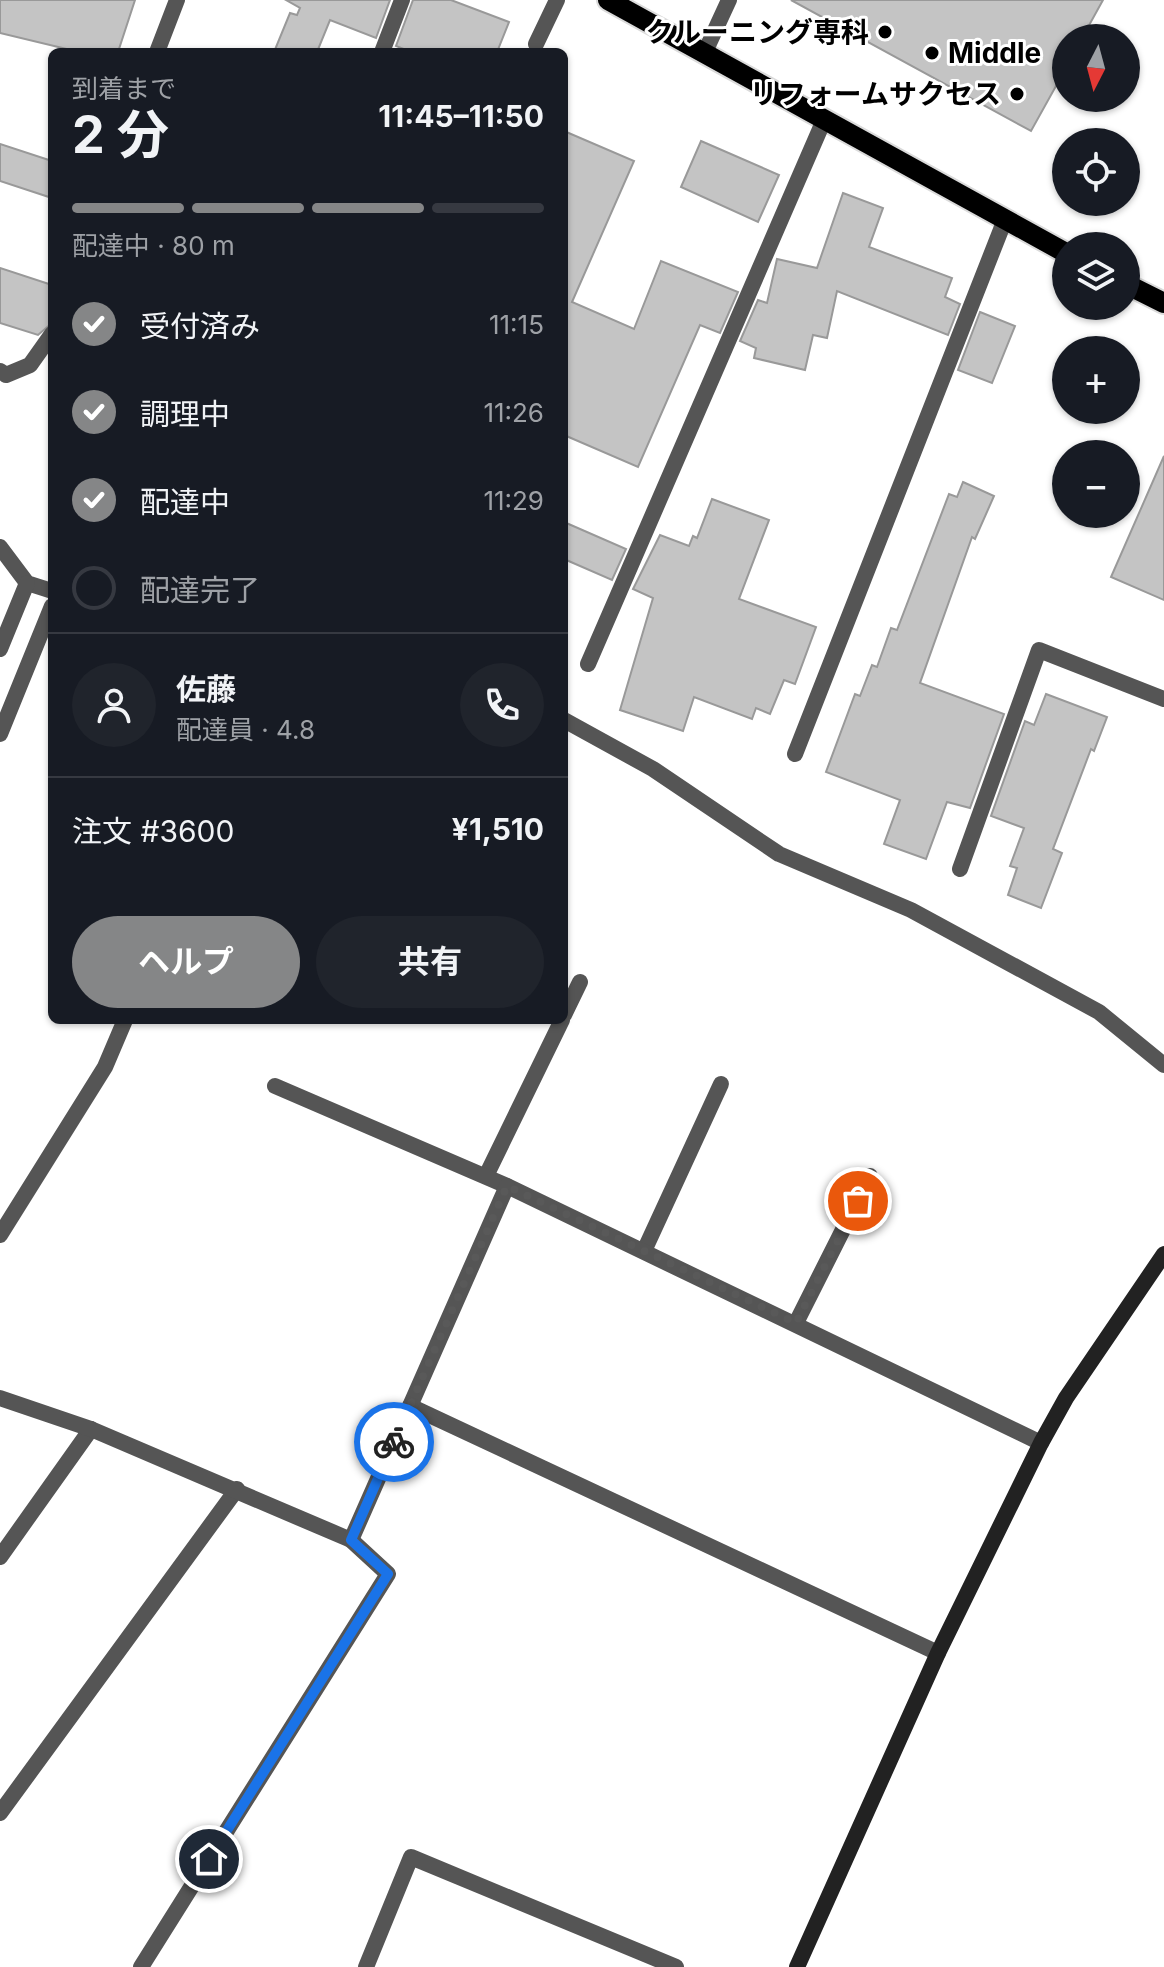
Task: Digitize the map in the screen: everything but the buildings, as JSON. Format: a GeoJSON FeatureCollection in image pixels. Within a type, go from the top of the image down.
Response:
{"type":"FeatureCollection","features":[{"type":"Feature","properties":{"kind":"main road"},"geometry":{"type":"LineString","coordinates":[[608,0],[1052,246]]}},
{"type":"Feature","properties":{"kind":"main road"},"geometry":{"type":"LineString","coordinates":[[1140,291],[1164,303]]}},
{"type":"Feature","properties":{"kind":"street"},"geometry":{"type":"LineString","coordinates":[[159,48],[177,0]]}},
{"type":"Feature","properties":{"kind":"street"},"geometry":{"type":"LineString","coordinates":[[384,48],[402,0]]}},
{"type":"Feature","properties":{"kind":"street"},"geometry":{"type":"LineString","coordinates":[[536,44],[557,0]]}},
{"type":"Feature","properties":{"kind":"street"},"geometry":{"type":"LineString","coordinates":[[705,52],[729,0]]}},
{"type":"Feature","properties":{"kind":"street"},"geometry":{"type":"LineString","coordinates":[[588,664],[824,120]]}},
{"type":"Feature","properties":{"kind":"street"},"geometry":{"type":"LineString","coordinates":[[795,754],[1004,222]]}},
{"type":"Feature","properties":{"kind":"street"},"geometry":{"type":"LineString","coordinates":[[0,371],[6,375],[30,365],[48,340]]}},
{"type":"Feature","properties":{"kind":"street"},"geometry":{"type":"LineString","coordinates":[[0,547],[27,583],[48,590]]}},
{"type":"Feature","properties":{"kind":"street"},"geometry":{"type":"LineString","coordinates":[[0,649],[27,583]]}},
{"type":"Feature","properties":{"kind":"street"},"geometry":{"type":"LineString","coordinates":[[0,734],[48,616]]}},
{"type":"Feature","properties":{"kind":"street"},"geometry":{"type":"LineString","coordinates":[[960,869],[1039,650],[1164,699]]}},
{"type":"Feature","properties":{"kind":"street"},"geometry":{"type":"LineString","coordinates":[[568,722],[653,769],[779,854],[911,910],[1099,1012],[1164,1065]]}},
{"type":"Feature","properties":{"kind":"street"},"geometry":{"type":"LineString","coordinates":[[568,1007],[580,982]]}},
{"type":"Feature","properties":{"kind":"street"},"geometry":{"type":"LineString","coordinates":[[0,1235],[105,1067],[123,1024]]}},
{"type":"Feature","properties":{"kind":"street"},"geometry":{"type":"LineString","coordinates":[[486,1176],[560,1024]]}},
{"type":"Feature","properties":{"kind":"street"},"geometry":{"type":"LineString","coordinates":[[644,1251],[721,1084]]}},
{"type":"Feature","properties":{"kind":"street"},"geometry":{"type":"LineString","coordinates":[[275,1086],[486,1176],[1041,1443]]}},
{"type":"Feature","properties":{"kind":"street"},"geometry":{"type":"LineString","coordinates":[[796,1323],[870,1176]]}},
{"type":"Feature","properties":{"kind":"street"},"geometry":{"type":"LineString","coordinates":[[351,1540],[507,1186]]}},
{"type":"Feature","properties":{"kind":"street"},"geometry":{"type":"LineString","coordinates":[[797,1967],[938,1653],[1041,1443],[1066,1398],[1164,1254]]}},
{"type":"Feature","properties":{"kind":"street"},"geometry":{"type":"LineString","coordinates":[[0,1398],[91,1429],[351,1540],[388,1574],[141,1967]]}},
{"type":"Feature","properties":{"kind":"street"},"geometry":{"type":"LineString","coordinates":[[410,1406],[938,1653]]}},
{"type":"Feature","properties":{"kind":"street"},"geometry":{"type":"LineString","coordinates":[[0,1557],[91,1429]]}},
{"type":"Feature","properties":{"kind":"street"},"geometry":{"type":"LineString","coordinates":[[0,1813],[237,1489]]}},
{"type":"Feature","properties":{"kind":"street"},"geometry":{"type":"LineString","coordinates":[[366,1967],[411,1857],[676,1967]]}},
{"type":"Feature","properties":{"kind":"way so far"},"geometry":{"type":"LineString","coordinates":[[394,1442],[507,1186],[796,1323],[858,1201]]}},
{"type":"Feature","properties":{"kind":"place","name":"クルーニング専科"},"geometry":{"type":"Point","coordinates":[885,32]}},
{"type":"Feature","properties":{"kind":"place","name":"Middle"},"geometry":{"type":"Point","coordinates":[932,53]}},
{"type":"Feature","properties":{"kind":"place","name":"リフォームサクセス"},"geometry":{"type":"Point","coordinates":[1017,94]}},
{"type":"Feature","properties":{"kind":"route"},"geometry":{"type":"LineString","coordinates":[[209,1859],[388,1574],[351,1540],[394,1442]]}}]}
